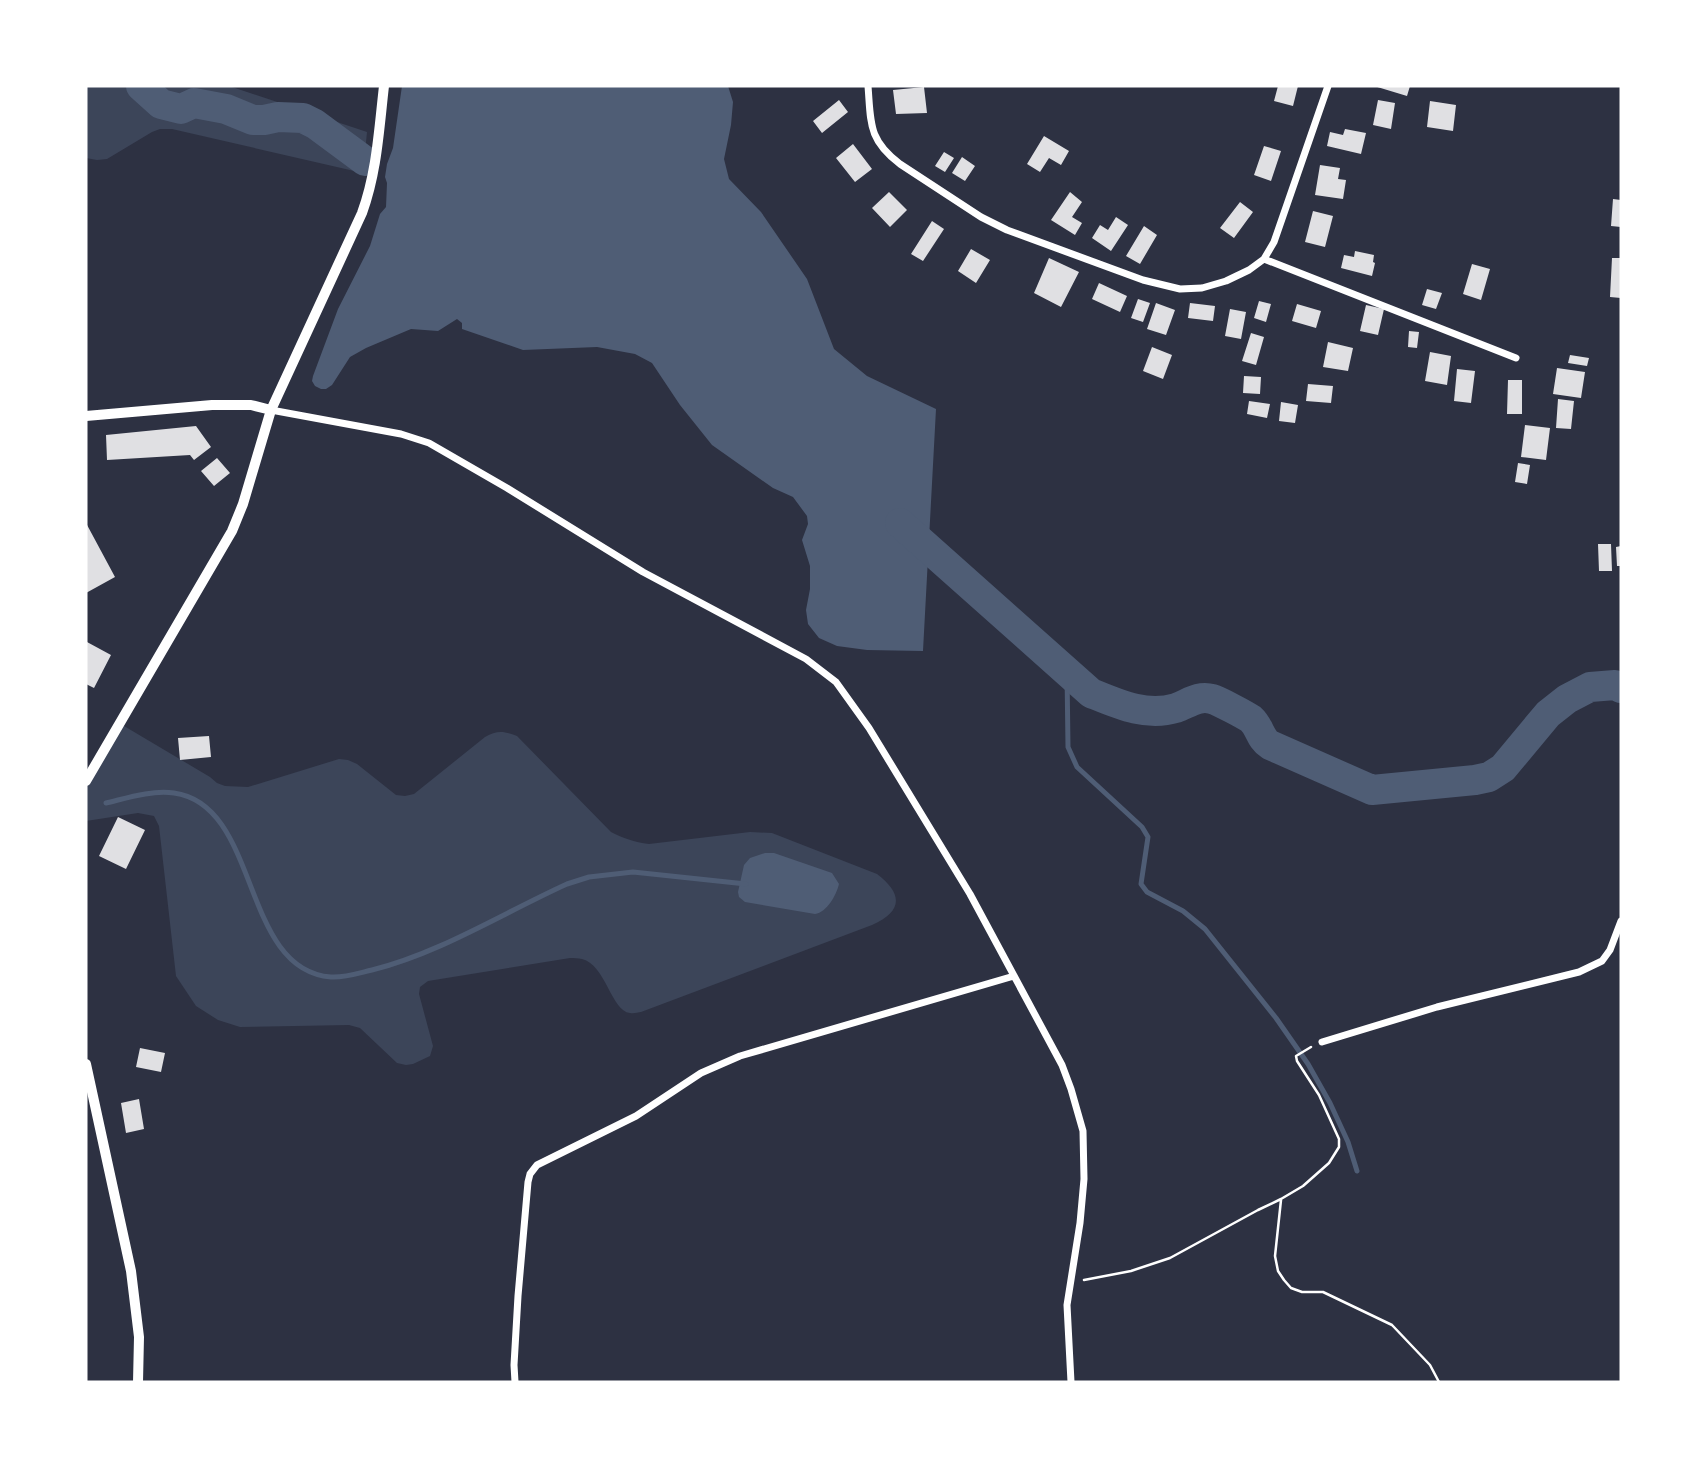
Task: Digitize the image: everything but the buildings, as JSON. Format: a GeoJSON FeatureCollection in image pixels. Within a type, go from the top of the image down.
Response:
{"type":"FeatureCollection","features":[{"type":"Feature","properties":{"kind":"street"},"geometry":{"type":"LineString","coordinates":[[86,781],[232,531],[243,504],[271,410],[357,225],[369,193],[384,86]]}},
{"type":"Feature","properties":{"kind":"street"},"geometry":{"type":"LineString","coordinates":[[868,86],[873,133],[890,157],[981,217],[1007,230],[1143,280],[1180,289],[1202,288],[1226,281],[1264,259],[1274,242],[1328,86]]}},
{"type":"Feature","properties":{"kind":"street"},"geometry":{"type":"LineString","coordinates":[[1264,259],[1516,358]]}},
{"type":"Feature","properties":{"kind":"street"},"geometry":{"type":"LineString","coordinates":[[86,416],[212,405],[251,405],[401,434],[429,443],[643,572],[806,659],[836,681],[869,728],[970,894],[1062,1065],[1071,1089],[1083,1131],[1084,1192],[1067,1305],[1071,1382]]}},
{"type":"Feature","properties":{"kind":"street"},"geometry":{"type":"LineString","coordinates":[[1322,1042],[1448,1004],[1579,972],[1601,961],[1610,950],[1621,921]]}},
{"type":"Feature","properties":{"kind":"street"},"geometry":{"type":"LineString","coordinates":[[516,1382],[514,1365],[518,1296],[528,1182],[537,1165],[636,1116],[701,1073],[740,1056],[1014,976]]}},
{"type":"Feature","properties":{"kind":"street"},"geometry":{"type":"LineString","coordinates":[[86,1064],[133,1280],[139,1337],[138,1382]]}},
{"type":"Feature","properties":{"kind":"path"},"geometry":{"type":"LineString","coordinates":[[1070,1282],[1132,1272],[1170,1258],[1303,1186],[1329,1163],[1339,1147],[1339,1139],[1319,1095],[1297,1061],[1297,1054],[1303,1051]]}},
{"type":"Feature","properties":{"kind":"path"},"geometry":{"type":"LineString","coordinates":[[1281,1199],[1275,1255],[1278,1271],[1284,1280],[1302,1292],[1322,1292],[1392,1325],[1430,1365],[1440,1382]]}},
{"type":"Feature","properties":{"kind":"shaded area"},"geometry":{"type":"Polygon","coordinates":[[[86,86],[229,86],[367,132],[363,173],[172,129],[152,132],[107,159],[86,158],[86,86]]]}},
{"type":"Feature","properties":{"kind":"shaded area"},"geometry":{"type":"Polygon","coordinates":[[[402,86],[728,86],[733,102],[724,159],[729,179],[761,212],[807,279],[834,349],[867,376],[936,409],[923,651],[867,650],[837,646],[819,638],[808,624],[806,610],[810,566],[802,540],[808,524],[807,516],[793,497],[773,488],[712,445],[680,405],[652,363],[635,354],[597,347],[523,350],[462,329],[462,323],[457,319],[438,331],[411,329],[366,348],[350,357],[332,385],[326,389],[315,386],[313,376],[338,309],[370,246],[380,214],[386,207],[385,177],[393,148],[402,86]]]}},
{"type":"Feature","properties":{"kind":"shaded area"},"geometry":{"type":"Polygon","coordinates":[[[119,723],[225,786],[248,787],[339,759],[357,764],[396,795],[405,796],[414,794],[485,737],[497,732],[508,733],[517,736],[611,832],[620,836],[649,844],[750,832],[772,833],[877,874],[892,888],[896,902],[890,914],[872,925],[641,1012],[630,1013],[623,1010],[597,970],[579,958],[428,981],[420,987],[419,994],[433,1046],[430,1056],[413,1064],[397,1063],[360,1028],[349,1025],[240,1027],[218,1020],[196,1006],[176,976],[159,826],[154,816],[138,813],[86,821],[86,781],[119,723]]]}},
{"type":"Feature","properties":{"kind":"shaded area"},"geometry":{"type":"Polygon","coordinates":[[[774,853],[832,873],[839,884],[830,903],[815,914],[745,902],[738,892],[744,865],[750,858],[774,853]]]}},
{"type":"Feature","properties":{"kind":"waterway"},"geometry":{"type":"LineString","coordinates":[[141,86],[161,104],[181,109],[194,103],[226,109],[253,120],[303,118],[365,161]]}},
{"type":"Feature","properties":{"kind":"waterway"},"geometry":{"type":"LineString","coordinates":[[900,523],[1091,693],[1132,708],[1154,711],[1176,708],[1198,699],[1212,699],[1251,719],[1270,745],[1372,790],[1489,777],[1503,768],[1548,714],[1567,699],[1590,687],[1615,685],[1621,688]]}},
{"type":"Feature","properties":{"kind":"waterway"},"geometry":{"type":"LineString","coordinates":[[1067,672],[1068,747],[1077,767],[1142,827],[1148,837],[1141,884],[1147,892],[1183,911],[1205,929],[1276,1018],[1308,1064],[1330,1103],[1348,1142],[1357,1171]]}},
{"type":"Feature","properties":{"kind":"waterway"},"geometry":{"type":"LineString","coordinates":[[106,803],[165,792],[202,804],[222,826],[238,855],[264,919],[280,947],[302,968],[331,977],[346,976],[397,963],[471,931],[567,884],[589,877],[633,872],[746,884]]}}]}
